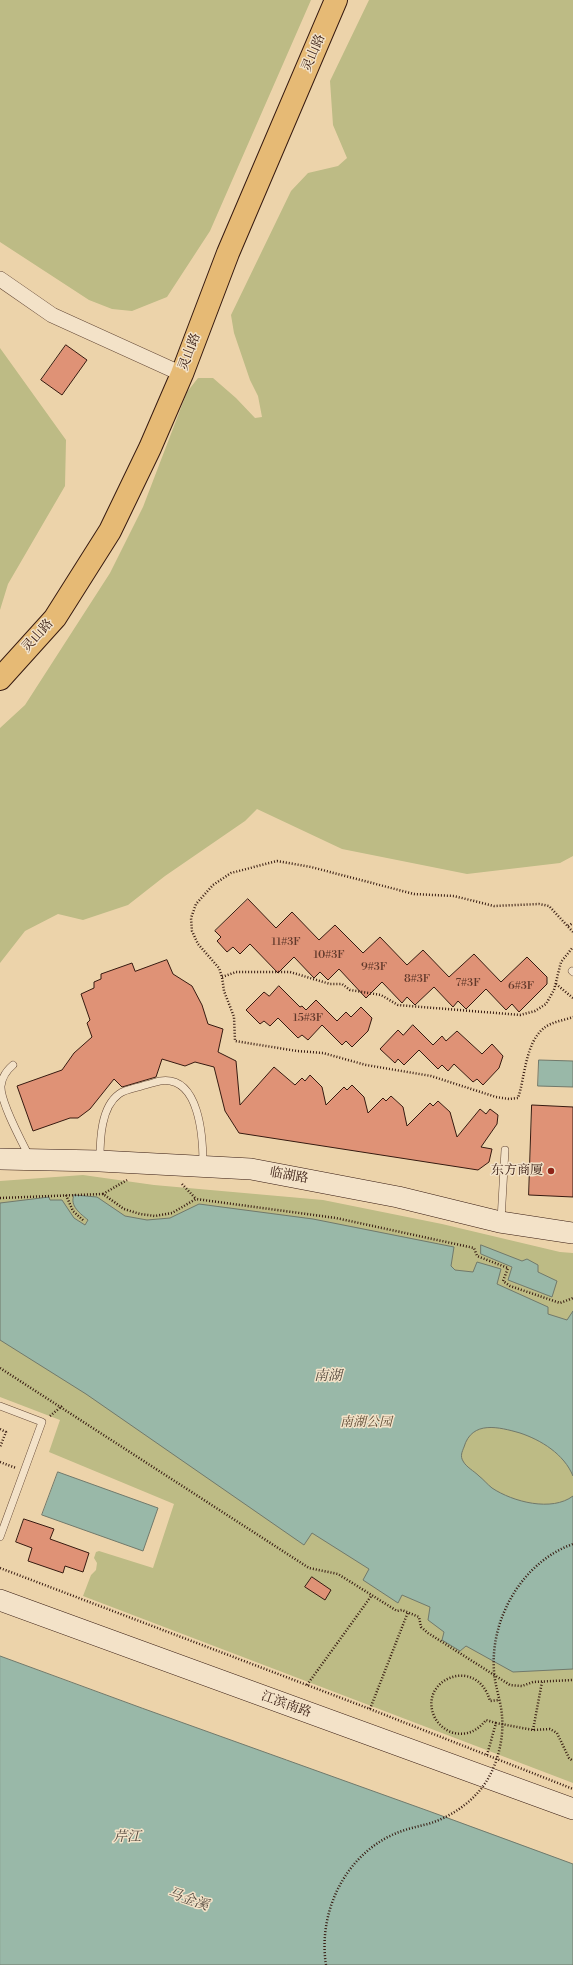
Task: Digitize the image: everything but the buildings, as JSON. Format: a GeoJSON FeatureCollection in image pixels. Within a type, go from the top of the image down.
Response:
{"type":"FeatureCollection","features":[{"type":"Feature","properties":{"kind":"highway","name":"灵山路"},"geometry":{"type":"LineString","coordinates":[[0,679],[55,618],[110,531],[150,448],[182,374],[228,253],[336,0]]}},
{"type":"Feature","properties":{"kind":"main road","name":"临湖路"},"geometry":{"type":"LineString","coordinates":[[0,1159],[203,1165],[251,1169],[321,1181],[398,1197],[500,1222],[573,1233]]}},
{"type":"Feature","properties":{"kind":"main road","name":"江滨南路"},"geometry":{"type":"LineString","coordinates":[[0,1600],[573,1809]]}},
{"type":"Feature","properties":{"kind":"street"},"geometry":{"type":"LineString","coordinates":[[0,279],[52,315],[182,374]]}},
{"type":"Feature","properties":{"kind":"lane"},"geometry":{"type":"LineString","coordinates":[[13,1065],[7,1070],[1,1087],[13,1123],[31,1160]]}},
{"type":"Feature","properties":{"kind":"lane"},"geometry":{"type":"LineString","coordinates":[[100,1161],[100,1146],[105,1116],[111,1101],[120,1093],[160,1081],[174,1082],[183,1088],[195,1104],[203,1146],[203,1165]]}},
{"type":"Feature","properties":{"kind":"lane"},"geometry":{"type":"LineString","coordinates":[[500,1222],[505,1150]]}},
{"type":"Feature","properties":{"kind":"lane"},"geometry":{"type":"LineString","coordinates":[[0,1406],[42,1422],[0,1537]]}},
{"type":"Feature","properties":{"kind":"path"},"geometry":{"type":"LineString","coordinates":[[573,932],[549,906],[539,904],[494,906],[454,896],[414,894],[310,867],[277,861],[231,873],[213,885],[196,904],[191,918],[192,931],[205,953],[219,968],[224,991],[234,1017],[236,1041],[297,1052],[323,1053],[366,1065],[431,1076],[496,1097],[509,1099],[518,1098],[528,1057],[535,1039],[544,1028],[573,1017]]}},
{"type":"Feature","properties":{"kind":"path"},"geometry":{"type":"LineString","coordinates":[[568,926],[573,923]]}},
{"type":"Feature","properties":{"kind":"path"},"geometry":{"type":"LineString","coordinates":[[222,977],[236,972],[290,972],[330,984],[342,984],[350,990],[381,995],[398,1005],[520,1015],[535,1011],[546,1004],[556,984],[561,962],[573,947]]}},
{"type":"Feature","properties":{"kind":"path"},"geometry":{"type":"LineString","coordinates":[[556,984],[573,998]]}},
{"type":"Feature","properties":{"kind":"path"},"geometry":{"type":"LineString","coordinates":[[0,1198],[103,1194],[129,1179]]}},
{"type":"Feature","properties":{"kind":"path"},"geometry":{"type":"LineString","coordinates":[[182,1184],[196,1199]]}},
{"type":"Feature","properties":{"kind":"path"},"geometry":{"type":"LineString","coordinates":[[103,1194],[124,1209],[140,1214],[155,1216],[172,1213],[196,1199],[336,1218],[474,1248],[477,1256],[508,1268],[503,1281],[510,1286],[560,1303],[573,1298]]}},
{"type":"Feature","properties":{"kind":"path"},"geometry":{"type":"LineString","coordinates":[[66,1195],[73,1211],[84,1221]]}},
{"type":"Feature","properties":{"kind":"path"},"geometry":{"type":"LineString","coordinates":[[0,1368],[62,1406],[309,1568],[338,1574],[397,1611],[402,1610],[419,1617],[421,1627],[428,1633],[510,1685],[522,1686],[542,1682],[573,1680]]}},
{"type":"Feature","properties":{"kind":"path"},"geometry":{"type":"LineString","coordinates":[[42,1422],[62,1406]]}},
{"type":"Feature","properties":{"kind":"path"},"geometry":{"type":"LineString","coordinates":[[0,1430],[6,1432],[0,1447]]}},
{"type":"Feature","properties":{"kind":"path"},"geometry":{"type":"LineString","coordinates":[[0,1462],[24,1471]]}},
{"type":"Feature","properties":{"kind":"path"},"geometry":{"type":"LineString","coordinates":[[326,1965],[324,1938],[328,1916],[342,1881],[355,1862],[373,1846],[390,1836],[409,1828],[440,1819],[457,1811],[475,1796],[486,1782],[499,1753],[502,1716],[495,1686],[493,1653],[498,1630],[507,1605],[519,1586],[536,1566],[553,1554],[573,1544]]}},
{"type":"Feature","properties":{"kind":"path"},"geometry":{"type":"LineString","coordinates":[[0,1568],[370,1709],[573,1789]]}},
{"type":"Feature","properties":{"kind":"path"},"geometry":{"type":"LineString","coordinates":[[307,1685],[372,1595]]}},
{"type":"Feature","properties":{"kind":"path"},"geometry":{"type":"LineString","coordinates":[[370,1709],[408,1612]]}},
{"type":"Feature","properties":{"kind":"path"},"geometry":{"type":"LineString","coordinates":[[499,1700],[490,1701],[488,1692],[482,1684],[474,1678],[464,1675],[454,1676],[445,1680],[438,1686],[433,1695],[432,1704],[438,1722],[444,1729],[453,1733],[463,1734],[472,1732],[486,1720],[533,1730],[550,1729],[558,1733],[569,1758],[573,1761]]}},
{"type":"Feature","properties":{"kind":"path"},"geometry":{"type":"LineString","coordinates":[[533,1730],[542,1682]]}},
{"type":"Feature","properties":{"kind":"path"},"geometry":{"type":"LineString","coordinates":[[487,1755],[496,1723]]}},
{"type":"Feature","properties":{"kind":"green space"},"geometry":{"type":"Polygon","coordinates":[[[0,0],[311,0],[210,231],[167,297],[132,311],[112,309],[89,300],[0,242],[0,0]]]}},
{"type":"Feature","properties":{"kind":"green space"},"geometry":{"type":"Polygon","coordinates":[[[369,0],[573,0],[573,856],[560,863],[467,874],[342,849],[257,809],[245,821],[165,876],[128,905],[83,920],[58,914],[25,931],[0,963],[0,728],[25,705],[110,573],[143,507],[187,392],[198,378],[213,378],[236,398],[255,418],[262,417],[258,396],[250,380],[234,333],[231,315],[291,191],[308,173],[338,166],[347,158],[333,125],[330,81],[369,0]]]}},
{"type":"Feature","properties":{"kind":"green space"},"geometry":{"type":"Polygon","coordinates":[[[0,348],[66,440],[65,486],[8,584],[0,610],[0,348]]]}},
{"type":"Feature","properties":{"kind":"green space","name":"南湖"},"geometry":{"type":"Polygon","coordinates":[[[83,1175],[154,1185],[323,1200],[442,1224],[560,1252],[573,1253],[573,1783],[83,1596],[91,1575],[96,1570],[97,1563],[94,1558],[96,1552],[99,1551],[153,1568],[174,1504],[49,1452],[60,1420],[0,1397],[0,1181],[83,1175]]]}},
{"type":"Feature","properties":{"kind":"water"},"geometry":{"type":"Polygon","coordinates":[[[539,1060],[573,1061],[573,1087],[538,1086],[539,1060]]]}},
{"type":"Feature","properties":{"kind":"water","name":"南湖"},"geometry":{"type":"Polygon","coordinates":[[[74,1195],[97,1197],[125,1216],[147,1220],[170,1218],[199,1204],[313,1219],[454,1247],[451,1266],[455,1270],[473,1272],[477,1262],[501,1269],[497,1284],[548,1307],[548,1314],[567,1320],[573,1311],[573,1476],[564,1461],[544,1444],[520,1433],[504,1429],[487,1428],[480,1429],[473,1433],[468,1438],[461,1456],[464,1463],[492,1488],[521,1501],[544,1504],[564,1501],[573,1496],[573,1669],[513,1672],[466,1646],[460,1651],[442,1640],[444,1632],[428,1620],[430,1607],[402,1595],[398,1603],[363,1580],[369,1569],[312,1533],[304,1545],[86,1394],[0,1340],[0,1203],[49,1197],[50,1200],[62,1200],[74,1218],[85,1225],[88,1220],[74,1206],[74,1195]]]}},
{"type":"Feature","properties":{"kind":"water"},"geometry":{"type":"Polygon","coordinates":[[[481,1245],[522,1261],[527,1259],[538,1265],[538,1272],[557,1281],[552,1297],[508,1280],[512,1267],[481,1254],[481,1245]]]}},
{"type":"Feature","properties":{"kind":"water"},"geometry":{"type":"Polygon","coordinates":[[[58,1472],[158,1508],[143,1551],[42,1515],[58,1472]]]}},
{"type":"Feature","properties":{"kind":"water","name":"芹江"},"geometry":{"type":"Polygon","coordinates":[[[0,1656],[573,1864],[573,1965],[0,1965],[0,1656]]]}},
{"type":"Feature","properties":{"kind":"place","name":"东方商厦"},"geometry":{"type":"Point","coordinates":[551,1171]}},
{"type":"Feature","properties":{"kind":"park label","name":"南湖公园"},"geometry":{"type":"Point","coordinates":[366,1423]}},
{"type":"Feature","properties":{"kind":"water label","name":"马金溪"},"geometry":{"type":"Point","coordinates":[188,1900]}}]}
